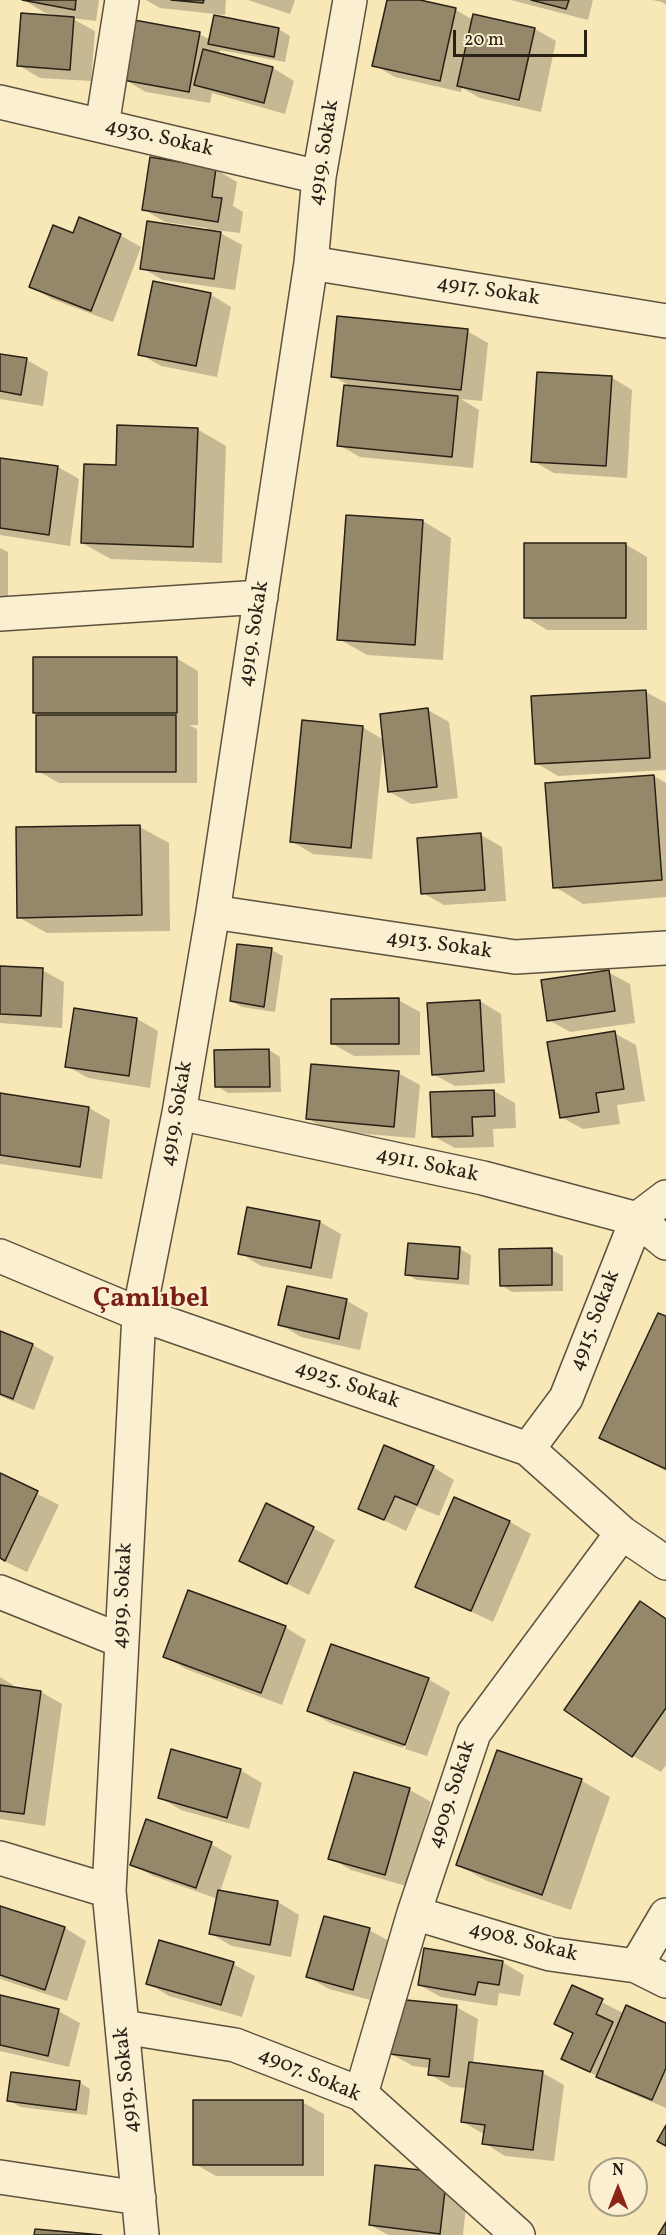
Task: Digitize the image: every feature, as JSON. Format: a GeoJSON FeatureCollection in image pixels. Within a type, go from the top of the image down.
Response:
{"type":"FeatureCollection","features":[{"type":"Feature","properties":{"kind":"street"},"geometry":{"type":"LineString","coordinates":[[102,126],[122,0]]}},
{"type":"Feature","properties":{"kind":"street","name":"4919. Sokak"},"geometry":{"type":"LineString","coordinates":[[142,2235],[109,1891],[139,1314],[179,1113],[213,912],[310,263],[319,177],[350,0]]}},
{"type":"Feature","properties":{"kind":"street","name":"4930. Sokak"},"geometry":{"type":"LineString","coordinates":[[0,102],[319,177]]}},
{"type":"Feature","properties":{"kind":"street","name":"4917. Sokak"},"geometry":{"type":"LineString","coordinates":[[310,263],[666,321]]}},
{"type":"Feature","properties":{"kind":"street"},"geometry":{"type":"LineString","coordinates":[[0,614],[261,597]]}},
{"type":"Feature","properties":{"kind":"street","name":"4913. Sokak"},"geometry":{"type":"LineString","coordinates":[[213,912],[514,957],[666,948]]}},
{"type":"Feature","properties":{"kind":"street","name":"4911. Sokak"},"geometry":{"type":"LineString","coordinates":[[179,1113],[483,1178],[636,1218],[666,1243]]}},
{"type":"Feature","properties":{"kind":"street"},"geometry":{"type":"LineString","coordinates":[[636,1218],[666,1197]]}},
{"type":"Feature","properties":{"kind":"street","name":"4915. Sokak"},"geometry":{"type":"LineString","coordinates":[[528,1449],[566,1398],[636,1218]]}},
{"type":"Feature","properties":{"kind":"street","name":"4925. Sokak"},"geometry":{"type":"LineString","coordinates":[[0,1256],[139,1314],[528,1449],[622,1533],[666,1563]]}},
{"type":"Feature","properties":{"kind":"street","name":"4909. Sokak"},"geometry":{"type":"LineString","coordinates":[[360,2094],[414,1913],[474,1733],[622,1533]]}},
{"type":"Feature","properties":{"kind":"street"},"geometry":{"type":"LineString","coordinates":[[0,1592],[122,1641]]}},
{"type":"Feature","properties":{"kind":"street"},"geometry":{"type":"LineString","coordinates":[[0,1858],[109,1891]]}},
{"type":"Feature","properties":{"kind":"street","name":"4908. Sokak"},"geometry":{"type":"LineString","coordinates":[[414,1913],[550,1954],[636,1966],[666,1981]]}},
{"type":"Feature","properties":{"kind":"street"},"geometry":{"type":"LineString","coordinates":[[636,1966],[666,1915]]}},
{"type":"Feature","properties":{"kind":"street","name":"4907. Sokak"},"geometry":{"type":"LineString","coordinates":[[123,2027],[235,2045],[360,2094],[518,2235]]}},
{"type":"Feature","properties":{"kind":"street"},"geometry":{"type":"LineString","coordinates":[[0,2176],[139,2198]]}},
{"type":"Feature","properties":{"kind":"building"},"geometry":{"type":"Polygon","coordinates":[[[22,0],[76,0],[75,10],[22,0]]]}},
{"type":"Feature","properties":{"kind":"building"},"geometry":{"type":"Polygon","coordinates":[[[171,0],[204,0],[203,3],[171,0]]]}},
{"type":"Feature","properties":{"kind":"building"},"geometry":{"type":"Polygon","coordinates":[[[387,0],[420,0],[456,8],[440,81],[372,66],[387,0]]]}},
{"type":"Feature","properties":{"kind":"building"},"geometry":{"type":"Polygon","coordinates":[[[531,0],[569,0],[566,9],[531,0]]]}},
{"type":"Feature","properties":{"kind":"building"},"geometry":{"type":"Polygon","coordinates":[[[21,13],[74,17],[70,70],[17,66],[21,13]]]}},
{"type":"Feature","properties":{"kind":"building"},"geometry":{"type":"Polygon","coordinates":[[[473,14],[535,28],[519,100],[457,86],[473,14]]]}},
{"type":"Feature","properties":{"kind":"building"},"geometry":{"type":"Polygon","coordinates":[[[214,15],[279,28],[274,57],[208,44],[214,15]]]}},
{"type":"Feature","properties":{"kind":"building"},"geometry":{"type":"Polygon","coordinates":[[[134,20],[200,32],[189,92],[123,80],[134,20]]]}},
{"type":"Feature","properties":{"kind":"building"},"geometry":{"type":"Polygon","coordinates":[[[203,49],[273,67],[264,103],[194,85],[203,49]]]}},
{"type":"Feature","properties":{"kind":"building"},"geometry":{"type":"Polygon","coordinates":[[[150,157],[216,168],[212,197],[222,198],[218,222],[142,210],[150,157]]]}},
{"type":"Feature","properties":{"kind":"building"},"geometry":{"type":"Polygon","coordinates":[[[79,217],[121,234],[91,311],[29,287],[53,225],[73,233],[79,217]]]}},
{"type":"Feature","properties":{"kind":"building"},"geometry":{"type":"Polygon","coordinates":[[[147,221],[221,232],[214,279],[140,269],[147,221]]]}},
{"type":"Feature","properties":{"kind":"building"},"geometry":{"type":"Polygon","coordinates":[[[153,281],[211,293],[196,366],[138,355],[153,281]]]}},
{"type":"Feature","properties":{"kind":"building"},"geometry":{"type":"Polygon","coordinates":[[[337,316],[468,329],[461,390],[331,377],[337,316]]]}},
{"type":"Feature","properties":{"kind":"building"},"geometry":{"type":"Polygon","coordinates":[[[0,354],[27,358],[21,395],[0,391],[0,354]]]}},
{"type":"Feature","properties":{"kind":"building"},"geometry":{"type":"Polygon","coordinates":[[[537,372],[612,376],[606,466],[531,462],[537,372]]]}},
{"type":"Feature","properties":{"kind":"building"},"geometry":{"type":"Polygon","coordinates":[[[344,385],[458,396],[452,457],[337,446],[344,385]]]}},
{"type":"Feature","properties":{"kind":"building"},"geometry":{"type":"Polygon","coordinates":[[[117,425],[198,428],[193,547],[81,543],[84,464],[116,465],[117,425]]]}},
{"type":"Feature","properties":{"kind":"building"},"geometry":{"type":"Polygon","coordinates":[[[0,458],[58,466],[49,535],[0,528],[0,458]]]}},
{"type":"Feature","properties":{"kind":"building"},"geometry":{"type":"Polygon","coordinates":[[[346,515],[423,520],[415,645],[337,640],[346,515]]]}},
{"type":"Feature","properties":{"kind":"building"},"geometry":{"type":"Polygon","coordinates":[[[524,543],[626,543],[626,618],[524,618],[524,543]]]}},
{"type":"Feature","properties":{"kind":"building"},"geometry":{"type":"Polygon","coordinates":[[[33,657],[177,657],[177,713],[33,713],[33,657]]]}},
{"type":"Feature","properties":{"kind":"building"},"geometry":{"type":"Polygon","coordinates":[[[646,690],[650,758],[535,764],[531,696],[646,690]]]}},
{"type":"Feature","properties":{"kind":"building"},"geometry":{"type":"Polygon","coordinates":[[[428,708],[437,787],[388,792],[380,714],[428,708]]]}},
{"type":"Feature","properties":{"kind":"building"},"geometry":{"type":"Polygon","coordinates":[[[36,715],[176,715],[176,772],[36,772],[36,715]]]}},
{"type":"Feature","properties":{"kind":"building"},"geometry":{"type":"Polygon","coordinates":[[[302,720],[363,726],[351,848],[290,842],[302,720]]]}},
{"type":"Feature","properties":{"kind":"building"},"geometry":{"type":"Polygon","coordinates":[[[654,775],[662,880],[553,888],[545,783],[654,775]]]}},
{"type":"Feature","properties":{"kind":"building"},"geometry":{"type":"Polygon","coordinates":[[[140,825],[142,915],[17,918],[16,827],[140,825]]]}},
{"type":"Feature","properties":{"kind":"building"},"geometry":{"type":"Polygon","coordinates":[[[481,833],[485,890],[421,894],[417,838],[481,833]]]}},
{"type":"Feature","properties":{"kind":"building"},"geometry":{"type":"Polygon","coordinates":[[[237,944],[272,948],[264,1007],[230,1001],[237,944]]]}},
{"type":"Feature","properties":{"kind":"building"},"geometry":{"type":"Polygon","coordinates":[[[0,966],[43,968],[41,1016],[0,1014],[0,966]]]}},
{"type":"Feature","properties":{"kind":"building"},"geometry":{"type":"Polygon","coordinates":[[[609,970],[615,1011],[547,1021],[541,980],[609,970]]]}},
{"type":"Feature","properties":{"kind":"building"},"geometry":{"type":"Polygon","coordinates":[[[399,998],[399,1044],[331,1044],[331,999],[399,998]]]}},
{"type":"Feature","properties":{"kind":"building"},"geometry":{"type":"Polygon","coordinates":[[[480,1000],[484,1071],[432,1075],[427,1003],[480,1000]]]}},
{"type":"Feature","properties":{"kind":"building"},"geometry":{"type":"Polygon","coordinates":[[[74,1008],[137,1018],[129,1076],[65,1067],[74,1008]]]}},
{"type":"Feature","properties":{"kind":"building"},"geometry":{"type":"Polygon","coordinates":[[[615,1031],[624,1089],[596,1093],[599,1112],[560,1118],[547,1042],[615,1031]]]}},
{"type":"Feature","properties":{"kind":"building"},"geometry":{"type":"Polygon","coordinates":[[[269,1049],[270,1087],[215,1087],[214,1050],[269,1049]]]}},
{"type":"Feature","properties":{"kind":"building"},"geometry":{"type":"Polygon","coordinates":[[[311,1064],[399,1071],[394,1127],[306,1119],[311,1064]]]}},
{"type":"Feature","properties":{"kind":"building"},"geometry":{"type":"Polygon","coordinates":[[[494,1090],[495,1116],[472,1117],[473,1136],[432,1137],[430,1092],[494,1090]]]}},
{"type":"Feature","properties":{"kind":"building"},"geometry":{"type":"Polygon","coordinates":[[[0,1093],[89,1107],[80,1167],[0,1155],[0,1093]]]}},
{"type":"Feature","properties":{"kind":"building"},"geometry":{"type":"Polygon","coordinates":[[[247,1207],[320,1221],[311,1268],[238,1254],[247,1207]]]}},
{"type":"Feature","properties":{"kind":"building"},"geometry":{"type":"Polygon","coordinates":[[[408,1243],[460,1247],[458,1279],[405,1275],[408,1243]]]}},
{"type":"Feature","properties":{"kind":"building"},"geometry":{"type":"Polygon","coordinates":[[[552,1248],[552,1285],[500,1286],[499,1249],[552,1248]]]}},
{"type":"Feature","properties":{"kind":"building"},"geometry":{"type":"Polygon","coordinates":[[[287,1286],[347,1299],[339,1339],[278,1325],[287,1286]]]}},
{"type":"Feature","properties":{"kind":"building"},"geometry":{"type":"Polygon","coordinates":[[[658,1313],[666,1316],[666,1469],[599,1438],[658,1313]]]}},
{"type":"Feature","properties":{"kind":"building"},"geometry":{"type":"Polygon","coordinates":[[[0,1331],[33,1344],[13,1399],[0,1394],[0,1331]]]}},
{"type":"Feature","properties":{"kind":"building"},"geometry":{"type":"Polygon","coordinates":[[[384,1445],[434,1466],[417,1505],[395,1496],[384,1520],[358,1509],[384,1445]]]}},
{"type":"Feature","properties":{"kind":"building"},"geometry":{"type":"Polygon","coordinates":[[[0,1473],[38,1491],[5,1561],[0,1558],[0,1473]]]}},
{"type":"Feature","properties":{"kind":"building"},"geometry":{"type":"Polygon","coordinates":[[[454,1497],[510,1521],[471,1611],[415,1587],[454,1497]]]}},
{"type":"Feature","properties":{"kind":"building"},"geometry":{"type":"Polygon","coordinates":[[[266,1503],[314,1527],[287,1584],[239,1561],[266,1503]]]}},
{"type":"Feature","properties":{"kind":"building"},"geometry":{"type":"Polygon","coordinates":[[[188,1590],[286,1626],[261,1693],[163,1657],[188,1590]]]}},
{"type":"Feature","properties":{"kind":"building"},"geometry":{"type":"Polygon","coordinates":[[[640,1601],[666,1619],[666,1708],[632,1757],[564,1710],[640,1601]]]}},
{"type":"Feature","properties":{"kind":"building"},"geometry":{"type":"Polygon","coordinates":[[[331,1644],[429,1678],[405,1745],[307,1711],[331,1644]]]}},
{"type":"Feature","properties":{"kind":"building"},"geometry":{"type":"Polygon","coordinates":[[[0,1685],[41,1691],[24,1814],[0,1811],[0,1685]]]}},
{"type":"Feature","properties":{"kind":"building"},"geometry":{"type":"Polygon","coordinates":[[[171,1749],[241,1769],[227,1818],[158,1798],[171,1749]]]}},
{"type":"Feature","properties":{"kind":"building"},"geometry":{"type":"Polygon","coordinates":[[[497,1750],[582,1779],[542,1895],[456,1865],[497,1750]]]}},
{"type":"Feature","properties":{"kind":"building"},"geometry":{"type":"Polygon","coordinates":[[[354,1772],[410,1788],[385,1875],[328,1859],[354,1772]]]}},
{"type":"Feature","properties":{"kind":"building"},"geometry":{"type":"Polygon","coordinates":[[[146,1819],[212,1842],[196,1888],[130,1865],[146,1819]]]}},
{"type":"Feature","properties":{"kind":"building"},"geometry":{"type":"Polygon","coordinates":[[[218,1890],[278,1901],[270,1945],[209,1934],[218,1890]]]}},
{"type":"Feature","properties":{"kind":"building"},"geometry":{"type":"Polygon","coordinates":[[[0,1906],[65,1927],[45,1990],[0,1975],[0,1906]]]}},
{"type":"Feature","properties":{"kind":"building"},"geometry":{"type":"Polygon","coordinates":[[[324,1916],[370,1928],[353,1990],[306,1977],[324,1916]]]}},
{"type":"Feature","properties":{"kind":"building"},"geometry":{"type":"Polygon","coordinates":[[[159,1940],[234,1962],[221,2005],[146,1984],[159,1940]]]}},
{"type":"Feature","properties":{"kind":"building"},"geometry":{"type":"Polygon","coordinates":[[[424,1948],[503,1961],[499,1985],[478,1982],[475,1995],[418,1985],[424,1948]]]}},
{"type":"Feature","properties":{"kind":"building"},"geometry":{"type":"Polygon","coordinates":[[[572,1985],[603,1999],[596,2014],[613,2022],[590,2072],[561,2059],[573,2033],[554,2024],[572,1985]]]}},
{"type":"Feature","properties":{"kind":"building"},"geometry":{"type":"Polygon","coordinates":[[[0,1995],[59,2009],[48,2056],[0,2045],[0,1995]]]}},
{"type":"Feature","properties":{"kind":"building"},"geometry":{"type":"Polygon","coordinates":[[[396,1999],[457,2005],[449,2077],[428,2075],[430,2059],[390,2054],[396,1999]]]}},
{"type":"Feature","properties":{"kind":"building"},"geometry":{"type":"Polygon","coordinates":[[[626,2005],[666,2023],[666,2068],[652,2100],[596,2077],[626,2005]]]}},
{"type":"Feature","properties":{"kind":"building"},"geometry":{"type":"Polygon","coordinates":[[[469,2062],[543,2071],[533,2150],[482,2144],[485,2125],[461,2122],[469,2062]]]}},
{"type":"Feature","properties":{"kind":"building"},"geometry":{"type":"Polygon","coordinates":[[[11,2072],[80,2081],[76,2110],[7,2101],[11,2072]]]}},
{"type":"Feature","properties":{"kind":"building"},"geometry":{"type":"Polygon","coordinates":[[[193,2100],[303,2100],[303,2165],[193,2165],[193,2100]]]}},
{"type":"Feature","properties":{"kind":"building"},"geometry":{"type":"Polygon","coordinates":[[[666,2125],[666,2146],[657,2141],[666,2125]]]}},
{"type":"Feature","properties":{"kind":"building"},"geometry":{"type":"Polygon","coordinates":[[[375,2165],[447,2173],[440,2234],[369,2225],[375,2165]]]}},
{"type":"Feature","properties":{"kind":"building"},"geometry":{"type":"Polygon","coordinates":[[[666,2222],[666,2235],[658,2235],[666,2222]]]}},
{"type":"Feature","properties":{"kind":"building"},"geometry":{"type":"Polygon","coordinates":[[[35,2229],[102,2235],[34,2235],[35,2229]]]}},
{"type":"Feature","properties":{"kind":"district","name":"Çamlıbel"},"geometry":{"type":"Point","coordinates":[151,1301]}}]}
